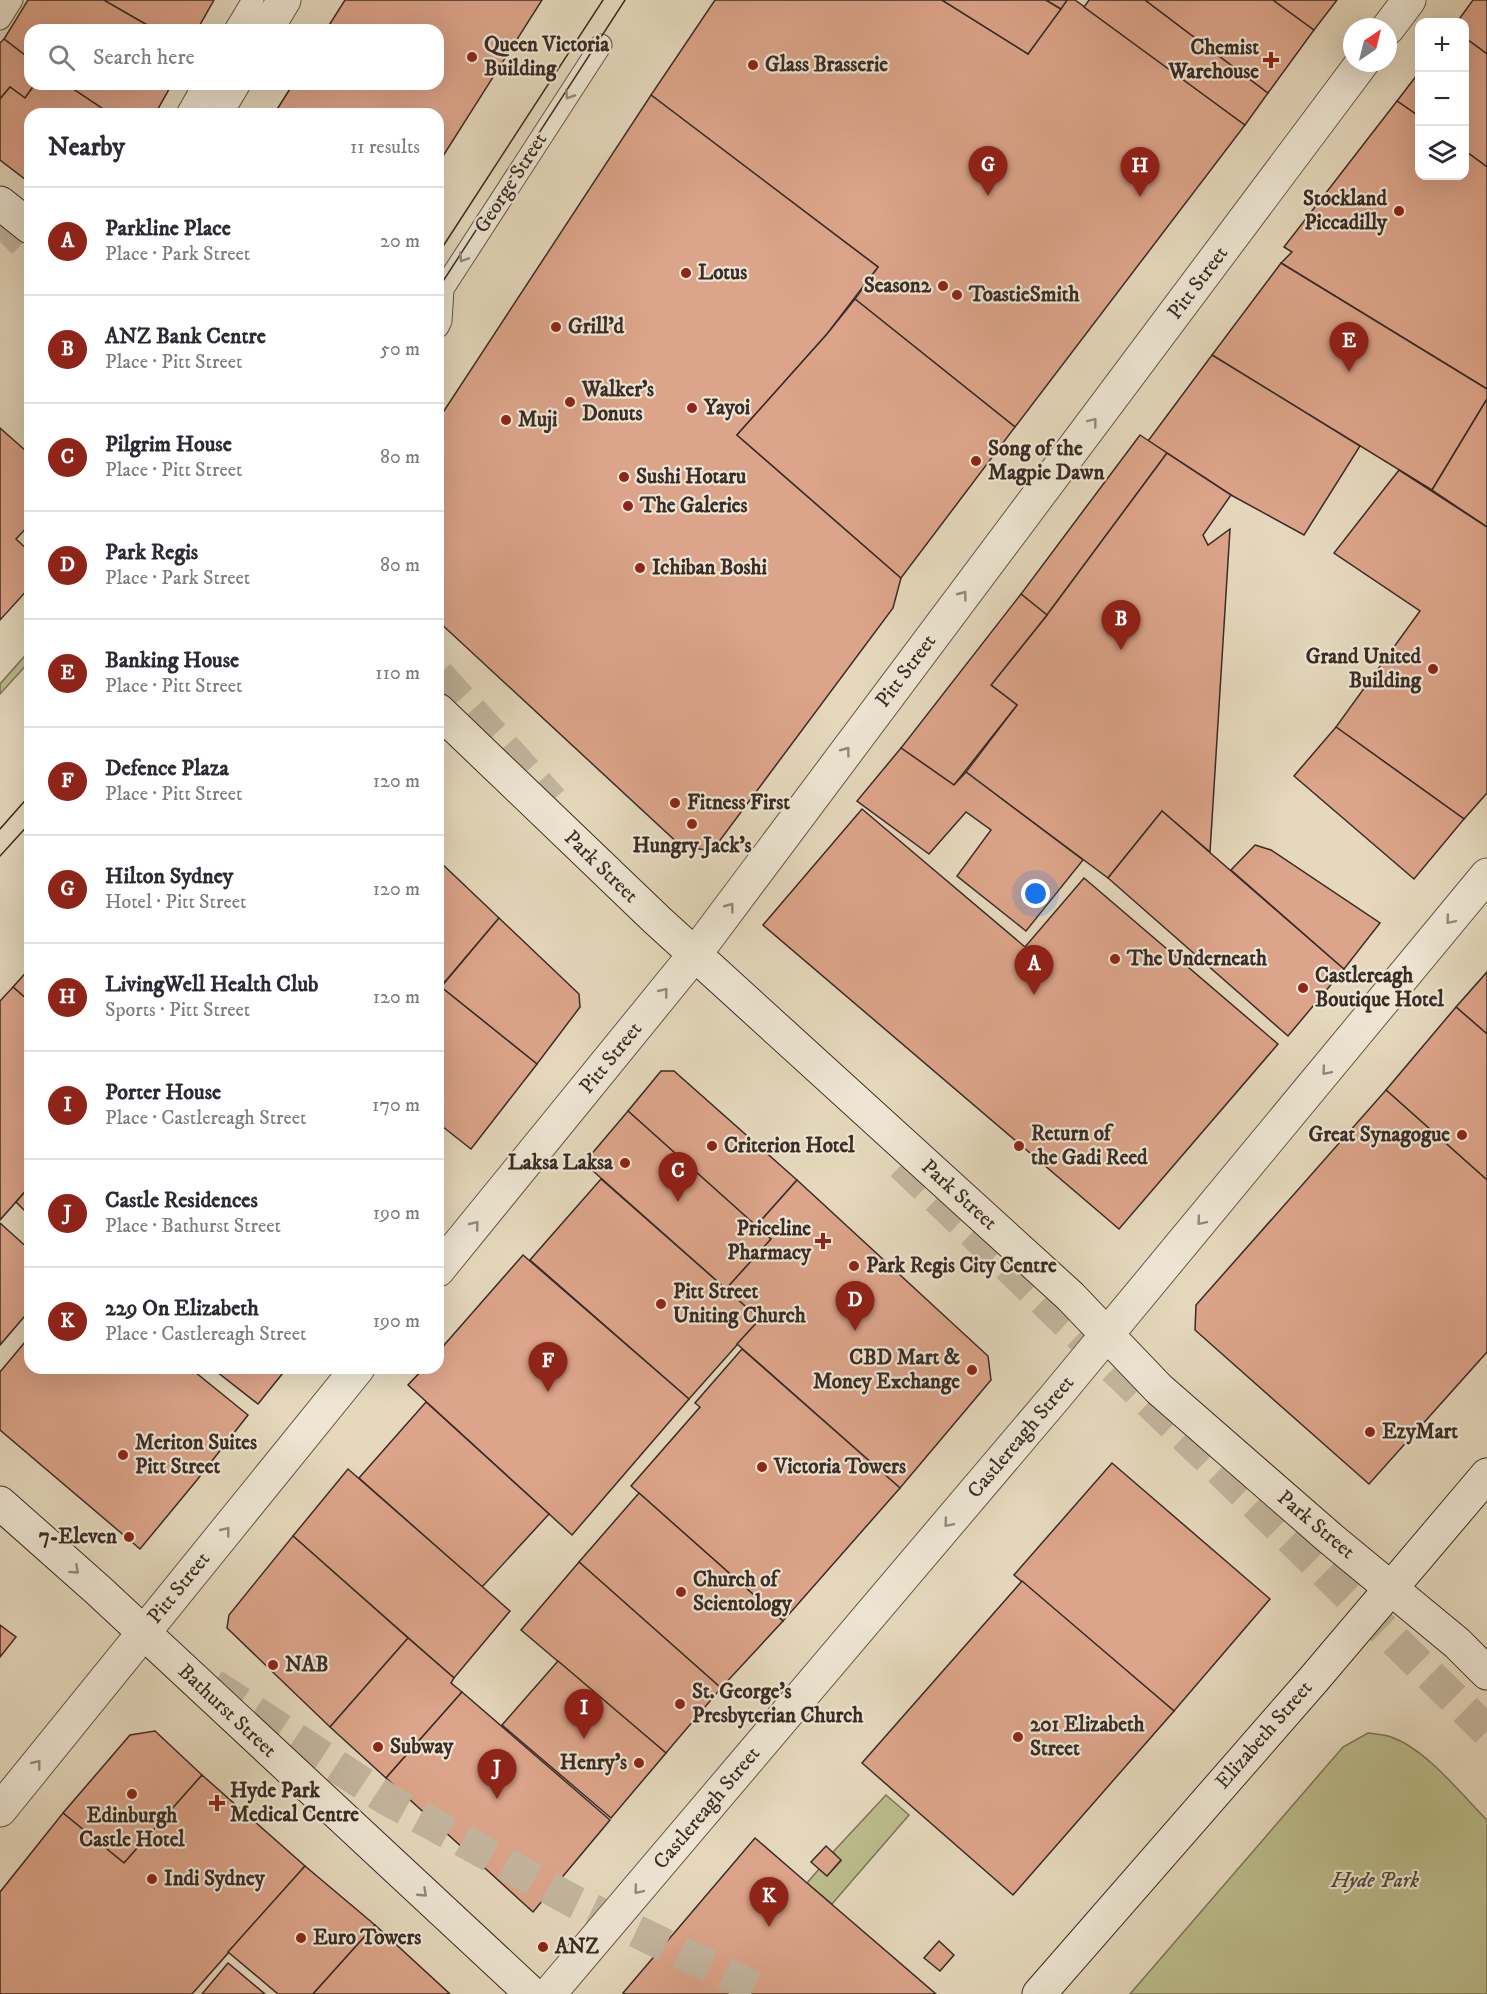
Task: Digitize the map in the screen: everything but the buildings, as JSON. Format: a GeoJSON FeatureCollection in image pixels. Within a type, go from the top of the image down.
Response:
{"type":"FeatureCollection","features":[{"type":"Feature","properties":{"kind":"street"},"geometry":{"type":"LineString","coordinates":[[270,24],[284,0]]}},
{"type":"Feature","properties":{"kind":"street"},"geometry":{"type":"LineString","coordinates":[[1396,18],[1409,0]]}},
{"type":"Feature","properties":{"kind":"street","name":"Pitt Street"},"geometry":{"type":"LineString","coordinates":[[444,1263],[694,954],[1355,72]]}},
{"type":"Feature","properties":{"kind":"street"},"geometry":{"type":"LineString","coordinates":[[219,108],[229,90]]}},
{"type":"Feature","properties":{"kind":"street"},"geometry":{"type":"LineString","coordinates":[[0,203],[24,222]]}},
{"type":"Feature","properties":{"kind":"street","name":"Park Street"},"geometry":{"type":"LineString","coordinates":[[444,716],[694,954],[1053,1280],[1159,1389],[1310,1522],[1457,1643],[1487,1673]]}},
{"type":"Feature","properties":{"kind":"street","name":"Castlereagh Street"},"geometry":{"type":"LineString","coordinates":[[549,1994],[1107,1334],[1487,875]]}},
{"type":"Feature","properties":{"kind":"street","name":"Pitt Street"},"geometry":{"type":"LineString","coordinates":[[0,1809],[353,1374]]}},
{"type":"Feature","properties":{"kind":"street","name":"Elizabeth Street"},"geometry":{"type":"LineString","coordinates":[[1039,1994],[1392,1588],[1487,1475]]}},
{"type":"Feature","properties":{"kind":"street","name":"Bathurst Street"},"geometry":{"type":"LineString","coordinates":[[0,1503],[532,1994]]}},
{"type":"Feature","properties":{"kind":"lane"},"geometry":{"type":"LineString","coordinates":[[0,19],[12,0]]}},
{"type":"Feature","properties":{"kind":"lane"},"geometry":{"type":"LineString","coordinates":[[239,24],[253,0]]}},
{"type":"Feature","properties":{"kind":"lane","name":"George Street"},"geometry":{"type":"LineString","coordinates":[[444,287],[601,45]]}},
{"type":"Feature","properties":{"kind":"lane"},"geometry":{"type":"LineString","coordinates":[[190,108],[201,90]]}},
{"type":"Feature","properties":{"kind":"green space"},"geometry":{"type":"Polygon","coordinates":[[[24,657],[24,668],[0,694],[0,684],[24,657]]]}},
{"type":"Feature","properties":{"kind":"green space","name":"Hyde Park"},"geometry":{"type":"Polygon","coordinates":[[[1368,1733],[1391,1737],[1417,1751],[1442,1773],[1487,1820],[1487,1994],[1130,1994],[1343,1747],[1368,1733]]]}},
{"type":"Feature","properties":{"kind":"green space"},"geometry":{"type":"Polygon","coordinates":[[[886,1795],[909,1815],[832,1904],[807,1883],[819,1869],[827,1876],[841,1861],[833,1852],[886,1795]]]}},
{"type":"Feature","properties":{"kind":"tunnel"},"geometry":{"type":"LineString","coordinates":[[0,219],[24,242]]}},
{"type":"Feature","properties":{"kind":"tunnel"},"geometry":{"type":"LineString","coordinates":[[444,682],[552,801]]}},
{"type":"Feature","properties":{"kind":"tunnel"},"geometry":{"type":"LineString","coordinates":[[902,1164],[1269,1517],[1487,1731]]}},
{"type":"Feature","properties":{"kind":"tunnel"},"geometry":{"type":"LineString","coordinates":[[213,1685],[385,1798],[575,1902],[768,1994]]}},
{"type":"Feature","properties":{"kind":"tram line"},"geometry":{"type":"LineString","coordinates":[[444,245],[603,0]]}},
{"type":"Feature","properties":{"kind":"tram line"},"geometry":{"type":"LineString","coordinates":[[444,280],[625,0]]}},
{"type":"Feature","properties":{"kind":"tram line"},"geometry":{"type":"LineString","coordinates":[[0,829],[24,802]]}},
{"type":"Feature","properties":{"kind":"tram line"},"geometry":{"type":"LineString","coordinates":[[0,856],[24,830]]}},
{"type":"Feature","properties":{"kind":"place","name":"Queen Victoria Building"},"geometry":{"type":"Point","coordinates":[472,57]}},
{"type":"Feature","properties":{"kind":"place","name":"Chemist Warehouse"},"geometry":{"type":"Point","coordinates":[1271,60]}},
{"type":"Feature","properties":{"kind":"place","name":"Glass Brasserie"},"geometry":{"type":"Point","coordinates":[753,65]}},
{"type":"Feature","properties":{"kind":"place","name":"Hilton Sydney"},"geometry":{"type":"Point","coordinates":[988,196]}},
{"type":"Feature","properties":{"kind":"place","name":"LivingWell Health Club"},"geometry":{"type":"Point","coordinates":[1140,197]}},
{"type":"Feature","properties":{"kind":"place","name":"Stockland Piccadilly"},"geometry":{"type":"Point","coordinates":[1399,211]}},
{"type":"Feature","properties":{"kind":"place","name":"Lotus"},"geometry":{"type":"Point","coordinates":[686,273]}},
{"type":"Feature","properties":{"kind":"place","name":"Season2"},"geometry":{"type":"Point","coordinates":[943,286]}},
{"type":"Feature","properties":{"kind":"place","name":"ToastieSmith"},"geometry":{"type":"Point","coordinates":[957,295]}},
{"type":"Feature","properties":{"kind":"place","name":"Grill'd"},"geometry":{"type":"Point","coordinates":[556,327]}},
{"type":"Feature","properties":{"kind":"place","name":"Banking House"},"geometry":{"type":"Point","coordinates":[1349,372]}},
{"type":"Feature","properties":{"kind":"place","name":"Walker's Donuts"},"geometry":{"type":"Point","coordinates":[570,402]}},
{"type":"Feature","properties":{"kind":"place","name":"Yayoi"},"geometry":{"type":"Point","coordinates":[692,408]}},
{"type":"Feature","properties":{"kind":"place","name":"Muji"},"geometry":{"type":"Point","coordinates":[506,420]}},
{"type":"Feature","properties":{"kind":"place","name":"Song of the Magpie Dawn"},"geometry":{"type":"Point","coordinates":[976,461]}},
{"type":"Feature","properties":{"kind":"place","name":"Sushi Hotaru"},"geometry":{"type":"Point","coordinates":[624,477]}},
{"type":"Feature","properties":{"kind":"place","name":"The Galeries"},"geometry":{"type":"Point","coordinates":[628,506]}},
{"type":"Feature","properties":{"kind":"place","name":"Ichiban Boshi"},"geometry":{"type":"Point","coordinates":[640,568]}},
{"type":"Feature","properties":{"kind":"place","name":"ANZ Bank Centre"},"geometry":{"type":"Point","coordinates":[1121,650]}},
{"type":"Feature","properties":{"kind":"place","name":"Grand United Building"},"geometry":{"type":"Point","coordinates":[1433,669]}},
{"type":"Feature","properties":{"kind":"place","name":"Fitness First"},"geometry":{"type":"Point","coordinates":[675,803]}},
{"type":"Feature","properties":{"kind":"place","name":"Hungry Jack's"},"geometry":{"type":"Point","coordinates":[692,824]}},
{"type":"Feature","properties":{"kind":"place","name":"The Underneath"},"geometry":{"type":"Point","coordinates":[1115,959]}},
{"type":"Feature","properties":{"kind":"place","name":"Castlereagh Boutique Hotel"},"geometry":{"type":"Point","coordinates":[1303,988]}},
{"type":"Feature","properties":{"kind":"place","name":"Parkline Place"},"geometry":{"type":"Point","coordinates":[1034,995]}},
{"type":"Feature","properties":{"kind":"place","name":"Great Synagogue"},"geometry":{"type":"Point","coordinates":[1462,1135]}},
{"type":"Feature","properties":{"kind":"place","name":"Criterion Hotel"},"geometry":{"type":"Point","coordinates":[712,1146]}},
{"type":"Feature","properties":{"kind":"place","name":"Return of the Gadi Reed"},"geometry":{"type":"Point","coordinates":[1019,1146]}},
{"type":"Feature","properties":{"kind":"place","name":"Laksa Laksa"},"geometry":{"type":"Point","coordinates":[625,1163]}},
{"type":"Feature","properties":{"kind":"place","name":"Pilgrim House"},"geometry":{"type":"Point","coordinates":[678,1202]}},
{"type":"Feature","properties":{"kind":"place","name":"Priceline Pharmacy"},"geometry":{"type":"Point","coordinates":[823,1241]}},
{"type":"Feature","properties":{"kind":"place","name":"Park Regis City Centre"},"geometry":{"type":"Point","coordinates":[854,1266]}},
{"type":"Feature","properties":{"kind":"place","name":"Pitt Street Uniting Church"},"geometry":{"type":"Point","coordinates":[661,1304]}},
{"type":"Feature","properties":{"kind":"place","name":"Park Regis"},"geometry":{"type":"Point","coordinates":[855,1331]}},
{"type":"Feature","properties":{"kind":"place","name":"CBD Mart & Money Exchange"},"geometry":{"type":"Point","coordinates":[972,1370]}},
{"type":"Feature","properties":{"kind":"place","name":"Defence Plaza"},"geometry":{"type":"Point","coordinates":[548,1392]}},
{"type":"Feature","properties":{"kind":"place","name":"EzyMart"},"geometry":{"type":"Point","coordinates":[1370,1432]}},
{"type":"Feature","properties":{"kind":"place","name":"Meriton Suites Pitt Street"},"geometry":{"type":"Point","coordinates":[123,1455]}},
{"type":"Feature","properties":{"kind":"place","name":"Victoria Towers"},"geometry":{"type":"Point","coordinates":[762,1467]}},
{"type":"Feature","properties":{"kind":"place","name":"7-Eleven"},"geometry":{"type":"Point","coordinates":[129,1537]}},
{"type":"Feature","properties":{"kind":"place","name":"Church of Scientology"},"geometry":{"type":"Point","coordinates":[681,1592]}},
{"type":"Feature","properties":{"kind":"place","name":"NAB"},"geometry":{"type":"Point","coordinates":[273,1665]}},
{"type":"Feature","properties":{"kind":"place","name":"St. George's Presbyterian Church"},"geometry":{"type":"Point","coordinates":[680,1704]}},
{"type":"Feature","properties":{"kind":"place","name":"201 Elizabeth Street"},"geometry":{"type":"Point","coordinates":[1018,1737]}},
{"type":"Feature","properties":{"kind":"place","name":"Porter House"},"geometry":{"type":"Point","coordinates":[584,1739]}},
{"type":"Feature","properties":{"kind":"place","name":"Subway"},"geometry":{"type":"Point","coordinates":[378,1747]}},
{"type":"Feature","properties":{"kind":"place","name":"Henry's"},"geometry":{"type":"Point","coordinates":[639,1763]}},
{"type":"Feature","properties":{"kind":"place","name":"Edinburgh Castle Hotel"},"geometry":{"type":"Point","coordinates":[132,1794]}},
{"type":"Feature","properties":{"kind":"place","name":"Castle Residences"},"geometry":{"type":"Point","coordinates":[497,1799]}},
{"type":"Feature","properties":{"kind":"place","name":"Hyde Park Medical Centre"},"geometry":{"type":"Point","coordinates":[217,1803]}},
{"type":"Feature","properties":{"kind":"place","name":"Indi Sydney"},"geometry":{"type":"Point","coordinates":[152,1879]}},
{"type":"Feature","properties":{"kind":"place","name":"229 On Elizabeth"},"geometry":{"type":"Point","coordinates":[769,1927]}},
{"type":"Feature","properties":{"kind":"place","name":"Euro Towers"},"geometry":{"type":"Point","coordinates":[301,1938]}},
{"type":"Feature","properties":{"kind":"place","name":"ANZ"},"geometry":{"type":"Point","coordinates":[543,1947]}}]}
